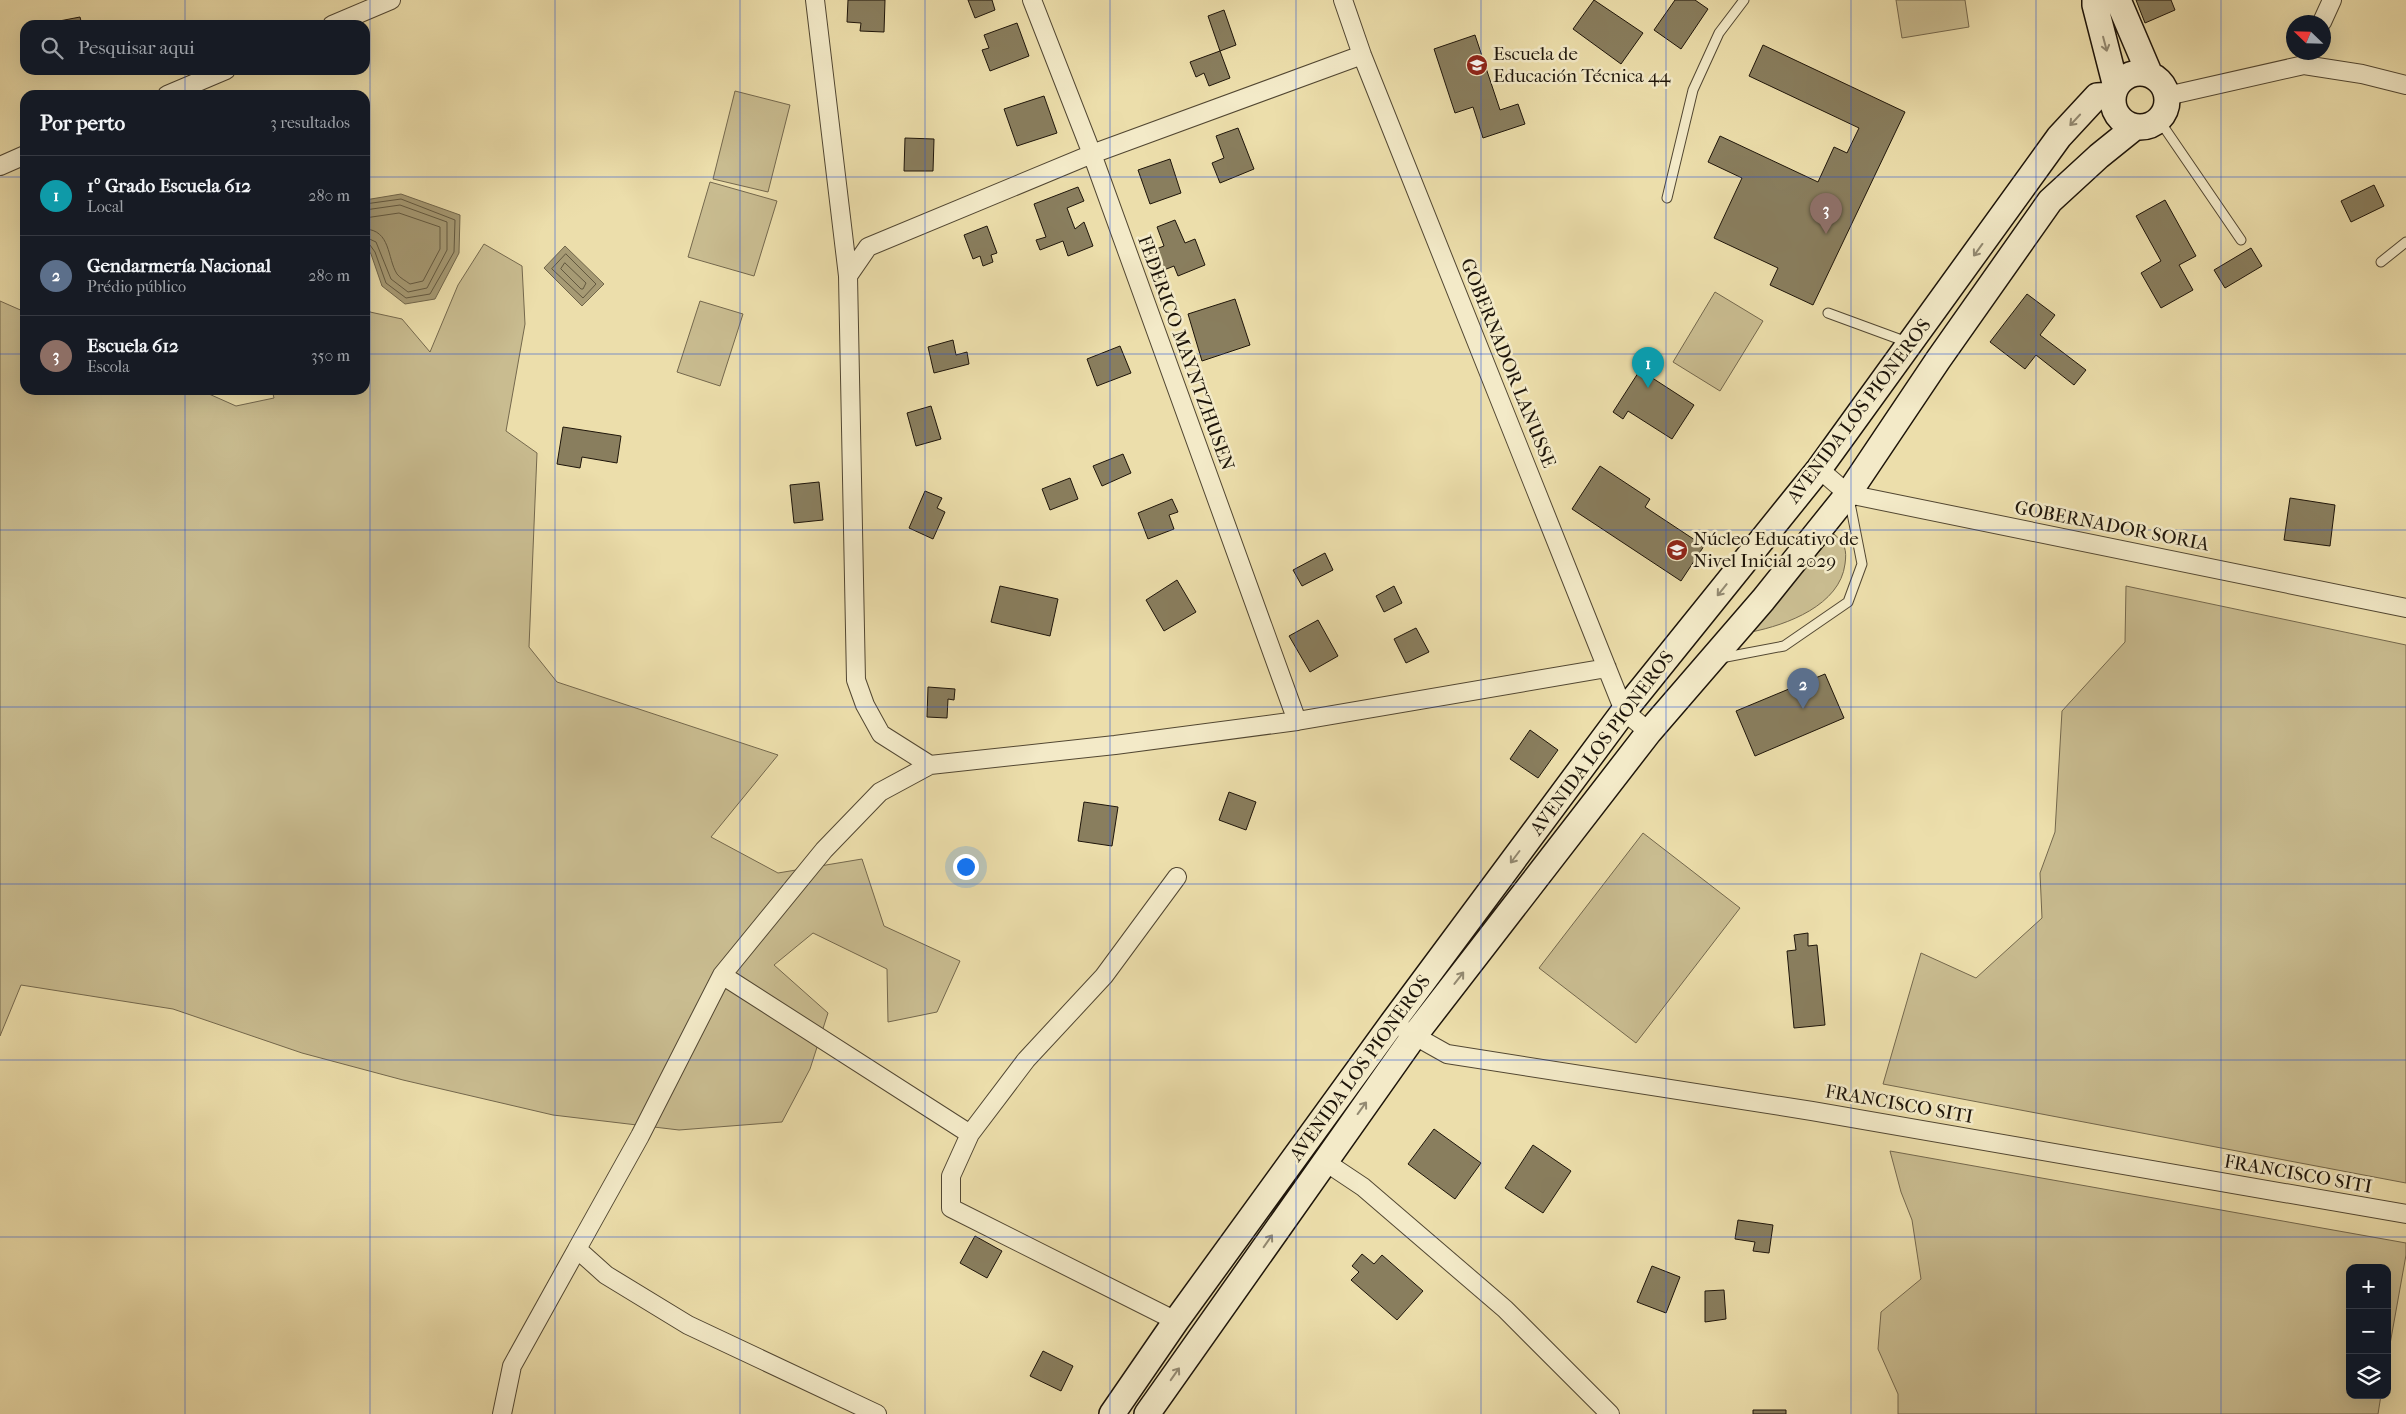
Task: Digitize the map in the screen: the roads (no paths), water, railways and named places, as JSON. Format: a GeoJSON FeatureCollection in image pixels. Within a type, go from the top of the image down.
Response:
{"type":"FeatureCollection","features":[{"type":"Feature","properties":{"kind":"main road"},"geometry":{"type":"LineString","coordinates":[[2095,0],[2114,91],[2115,112],[2120,119],[2135,127],[2152,125],[2164,113],[2167,96],[2161,83],[2150,75],[2118,0]]}},
{"type":"Feature","properties":{"kind":"main road"},"geometry":{"type":"LineString","coordinates":[[2114,91],[2121,81],[2134,74],[2150,75]]}},
{"type":"Feature","properties":{"kind":"main road","name":"AVENIDA LOS PIONEROS"},"geometry":{"type":"LineString","coordinates":[[1112,1414],[1176,1321],[1392,1022],[1624,711],[1819,470],[2059,137],[2097,96],[2114,91]]}},
{"type":"Feature","properties":{"kind":"main road","name":"AVENIDA LOS PIONEROS"},"geometry":{"type":"LineString","coordinates":[[1147,1414],[1414,1036],[1649,732],[1762,600],[1848,494],[1938,360],[2050,201],[2099,156],[2135,127]]}},
{"type":"Feature","properties":{"kind":"street"},"geometry":{"type":"LineString","coordinates":[[344,20],[391,0]]}},
{"type":"Feature","properties":{"kind":"street"},"geometry":{"type":"LineString","coordinates":[[815,0],[848,276],[856,680],[864,705],[881,734],[930,765]]}},
{"type":"Feature","properties":{"kind":"street","name":"FEDERICO MAYNTZHUSEN"},"geometry":{"type":"LineString","coordinates":[[1032,0],[1092,154],[1297,721]]}},
{"type":"Feature","properties":{"kind":"street","name":"GOBERNADOR LANUSSE"},"geometry":{"type":"LineString","coordinates":[[1343,0],[1362,55],[1624,711],[1649,732]]}},
{"type":"Feature","properties":{"kind":"street"},"geometry":{"type":"LineString","coordinates":[[2325,15],[2332,0]]}},
{"type":"Feature","properties":{"kind":"street"},"geometry":{"type":"LineString","coordinates":[[848,276],[868,247],[1092,154],[1362,55]]}},
{"type":"Feature","properties":{"kind":"street"},"geometry":{"type":"LineString","coordinates":[[2167,96],[2302,60]]}},
{"type":"Feature","properties":{"kind":"street"},"geometry":{"type":"LineString","coordinates":[[2310,60],[2406,85]]}},
{"type":"Feature","properties":{"kind":"street"},"geometry":{"type":"LineString","coordinates":[[179,90],[214,75]]}},
{"type":"Feature","properties":{"kind":"street"},"geometry":{"type":"LineString","coordinates":[[0,166],[20,157]]}},
{"type":"Feature","properties":{"kind":"street","name":"GOBERNADOR SORIA"},"geometry":{"type":"LineString","coordinates":[[1819,470],[1848,494],[2406,608]]}},
{"type":"Feature","properties":{"kind":"street"},"geometry":{"type":"LineString","coordinates":[[502,1414],[512,1366],[640,1136],[722,975],[824,850],[880,792],[930,765],[1116,745],[1297,721],[1607,668]]}},
{"type":"Feature","properties":{"kind":"street"},"geometry":{"type":"LineString","coordinates":[[1176,877],[1104,976],[1026,1060],[970,1134],[951,1176],[952,1208],[1176,1321]]}},
{"type":"Feature","properties":{"kind":"street"},"geometry":{"type":"LineString","coordinates":[[722,975],[970,1134]]}},
{"type":"Feature","properties":{"kind":"street","name":"FRANCISCO SITI"},"geometry":{"type":"LineString","coordinates":[[1392,1022],[1447,1054],[1812,1111],[2406,1214]]}},
{"type":"Feature","properties":{"kind":"street"},"geometry":{"type":"LineString","coordinates":[[1324,1161],[1363,1187],[1505,1309],[1610,1414]]}},
{"type":"Feature","properties":{"kind":"street"},"geometry":{"type":"LineString","coordinates":[[577,1249],[606,1275],[688,1325],[877,1414]]}},
{"type":"Feature","properties":{"kind":"lane"},"geometry":{"type":"LineString","coordinates":[[1668,198],[1693,90],[1719,33],[1744,0]]}},
{"type":"Feature","properties":{"kind":"lane"},"geometry":{"type":"LineString","coordinates":[[2159,120],[2241,240]]}},
{"type":"Feature","properties":{"kind":"lane"},"geometry":{"type":"LineString","coordinates":[[2381,262],[2406,242]]}},
{"type":"Feature","properties":{"kind":"lane"},"geometry":{"type":"LineString","coordinates":[[1828,312],[1910,343]]}},
{"type":"Feature","properties":{"kind":"lane"},"geometry":{"type":"LineString","coordinates":[[1711,660],[1784,646],[1848,602],[1862,564],[1848,494]]}},
{"type":"Feature","properties":{"kind":"water"},"geometry":{"type":"Polygon","coordinates":[[[401,194],[460,215],[459,253],[435,299],[405,304],[382,286],[370,252],[370,199],[401,194]]]}},
{"type":"Feature","properties":{"kind":"water"},"geometry":{"type":"Polygon","coordinates":[[[565,246],[604,284],[582,306],[544,268],[565,246]]]}},
{"type":"Feature","properties":{"kind":"place","name":"Escuela de Educación Técnica 44"},"geometry":{"type":"Point","coordinates":[1477,65]}},
{"type":"Feature","properties":{"kind":"place","name":"Escuela 612"},"geometry":{"type":"Point","coordinates":[1826,234]}},
{"type":"Feature","properties":{"kind":"place","name":"1º Grado Escuela 612"},"geometry":{"type":"Point","coordinates":[1648,388]}},
{"type":"Feature","properties":{"kind":"place","name":"Núcleo Educativo de Nivel Inicial 2029"},"geometry":{"type":"Point","coordinates":[1677,550]}},
{"type":"Feature","properties":{"kind":"place","name":"Gendarmería Nacional"},"geometry":{"type":"Point","coordinates":[1803,709]}}]}
